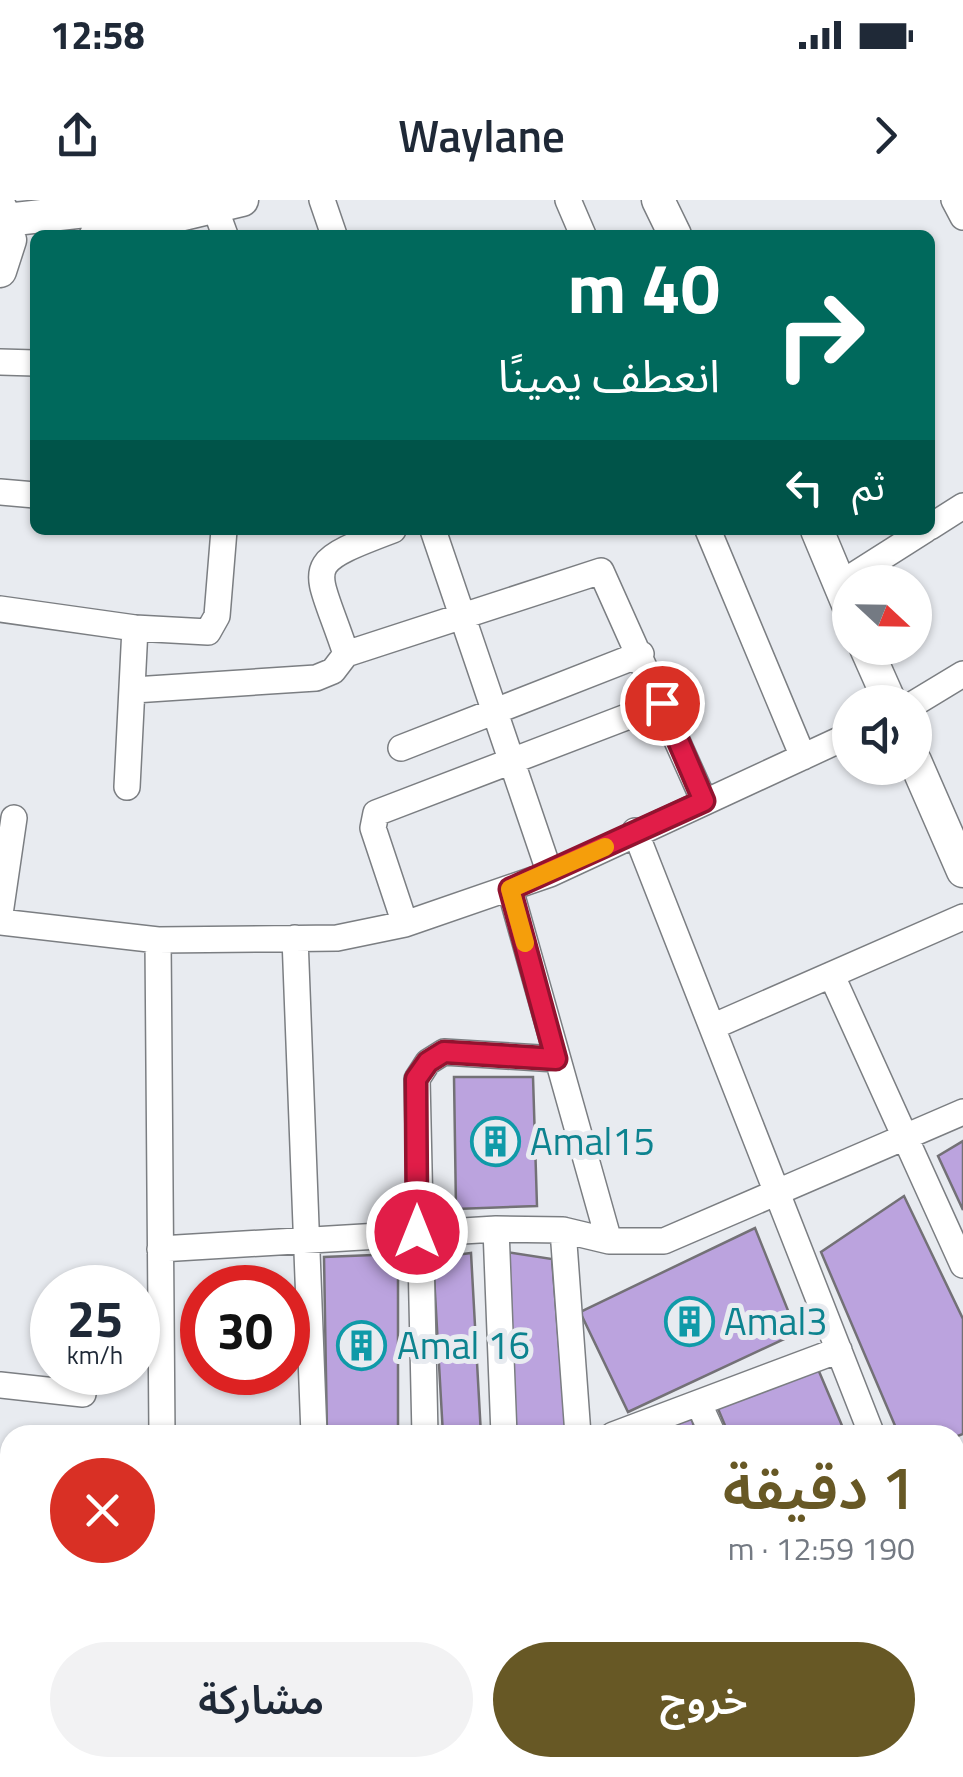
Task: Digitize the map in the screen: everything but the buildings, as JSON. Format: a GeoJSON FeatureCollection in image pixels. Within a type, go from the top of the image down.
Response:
{"type":"FeatureCollection","features":[{"type":"Feature","properties":{"kind":"street"},"geometry":{"type":"LineString","coordinates":[[322,200],[332,230]]}},
{"type":"Feature","properties":{"kind":"street"},"geometry":{"type":"LineString","coordinates":[[568,200],[581,230]]}},
{"type":"Feature","properties":{"kind":"street"},"geometry":{"type":"LineString","coordinates":[[658,200],[673,230]]}},
{"type":"Feature","properties":{"kind":"street"},"geometry":{"type":"LineString","coordinates":[[954,200],[963,217]]}},
{"type":"Feature","properties":{"kind":"street"},"geometry":{"type":"LineString","coordinates":[[13,261],[3,208],[104,214],[227,213]]}},
{"type":"Feature","properties":{"kind":"street"},"geometry":{"type":"LineString","coordinates":[[0,362],[30,364]]}},
{"type":"Feature","properties":{"kind":"street"},"geometry":{"type":"LineString","coordinates":[[0,492],[30,495]]}},
{"type":"Feature","properties":{"kind":"street"},"geometry":{"type":"LineString","coordinates":[[935,523],[963,506]]}},
{"type":"Feature","properties":{"kind":"street"},"geometry":{"type":"LineString","coordinates":[[0,609],[135,628],[208,632],[216,616],[224,535]]}},
{"type":"Feature","properties":{"kind":"street"},"geometry":{"type":"LineString","coordinates":[[346,654],[321,578],[322,564],[330,554],[380,535]]}},
{"type":"Feature","properties":{"kind":"street"},"geometry":{"type":"LineString","coordinates":[[435,535],[550,874]]}},
{"type":"Feature","properties":{"kind":"street"},"geometry":{"type":"LineString","coordinates":[[710,535],[803,756]]}},
{"type":"Feature","properties":{"kind":"street"},"geometry":{"type":"LineString","coordinates":[[819,535],[832,565]]}},
{"type":"Feature","properties":{"kind":"street"},"geometry":{"type":"LineString","coordinates":[[882,565],[919,535]]}},
{"type":"Feature","properties":{"kind":"street"},"geometry":{"type":"LineString","coordinates":[[134,690],[316,678],[334,671],[346,654],[601,570],[704,801]]}},
{"type":"Feature","properties":{"kind":"street"},"geometry":{"type":"LineString","coordinates":[[127,786],[135,628]]}},
{"type":"Feature","properties":{"kind":"street"},"geometry":{"type":"LineString","coordinates":[[401,748],[640,654]]}},
{"type":"Feature","properties":{"kind":"street"},"geometry":{"type":"LineString","coordinates":[[932,693],[963,674]]}},
{"type":"Feature","properties":{"kind":"street"},"geometry":{"type":"LineString","coordinates":[[406,924],[373,828],[376,812],[662,703]]}},
{"type":"Feature","properties":{"kind":"street"},"geometry":{"type":"LineString","coordinates":[[0,922],[158,940],[337,938],[406,924],[550,874],[635,831],[832,744]]}},
{"type":"Feature","properties":{"kind":"street"},"geometry":{"type":"LineString","coordinates":[[925,785],[963,871]]}},
{"type":"Feature","properties":{"kind":"street"},"geometry":{"type":"LineString","coordinates":[[0,914],[14,818]]}},
{"type":"Feature","properties":{"kind":"street"},"geometry":{"type":"LineString","coordinates":[[635,831],[868,1425]]}},
{"type":"Feature","properties":{"kind":"street"},"geometry":{"type":"LineString","coordinates":[[510,889],[608,1241]]}},
{"type":"Feature","properties":{"kind":"street"},"geometry":{"type":"LineString","coordinates":[[712,1027],[963,917]]}},
{"type":"Feature","properties":{"kind":"street"},"geometry":{"type":"LineString","coordinates":[[296,938],[314,1425]]}},
{"type":"Feature","properties":{"kind":"street"},"geometry":{"type":"LineString","coordinates":[[158,940],[162,1425]]}},
{"type":"Feature","properties":{"kind":"street"},"geometry":{"type":"LineString","coordinates":[[832,976],[963,1265]]}},
{"type":"Feature","properties":{"kind":"street"},"geometry":{"type":"LineString","coordinates":[[425,1425],[416,1079],[428,1062],[444,1052],[556,1059]]}},
{"type":"Feature","properties":{"kind":"street"},"geometry":{"type":"LineString","coordinates":[[160,1249],[496,1229],[563,1230],[608,1241],[664,1241],[778,1195],[904,1134],[963,1112]]}},
{"type":"Feature","properties":{"kind":"street"},"geometry":{"type":"LineString","coordinates":[[496,1229],[504,1425]]}},
{"type":"Feature","properties":{"kind":"street"},"geometry":{"type":"LineString","coordinates":[[563,1230],[577,1425]]}},
{"type":"Feature","properties":{"kind":"street"},"geometry":{"type":"LineString","coordinates":[[640,1425],[839,1350]]}},
{"type":"Feature","properties":{"kind":"street"},"geometry":{"type":"LineString","coordinates":[[0,1384],[30,1388]]}},
{"type":"Feature","properties":{"kind":"street"},"geometry":{"type":"LineString","coordinates":[[698,1404],[708,1425]]}},
{"type":"Feature","properties":{"kind":"slow traffic"},"geometry":{"type":"LineString","coordinates":[[525,943],[510,889],[605,847]]}},
{"type":"Feature","properties":{"kind":"place","name":"Amal15"},"geometry":{"type":"Point","coordinates":[495,1142]}},
{"type":"Feature","properties":{"kind":"place","name":"Amal3"},"geometry":{"type":"Point","coordinates":[689,1322]}},
{"type":"Feature","properties":{"kind":"place","name":"Amal 16"},"geometry":{"type":"Point","coordinates":[362,1346]}},
{"type":"Feature","properties":{"kind":"route"},"geometry":{"type":"LineString","coordinates":[[417,1232],[416,1079],[428,1062],[444,1052],[556,1059],[510,889],[704,801],[662,703]]}}]}
